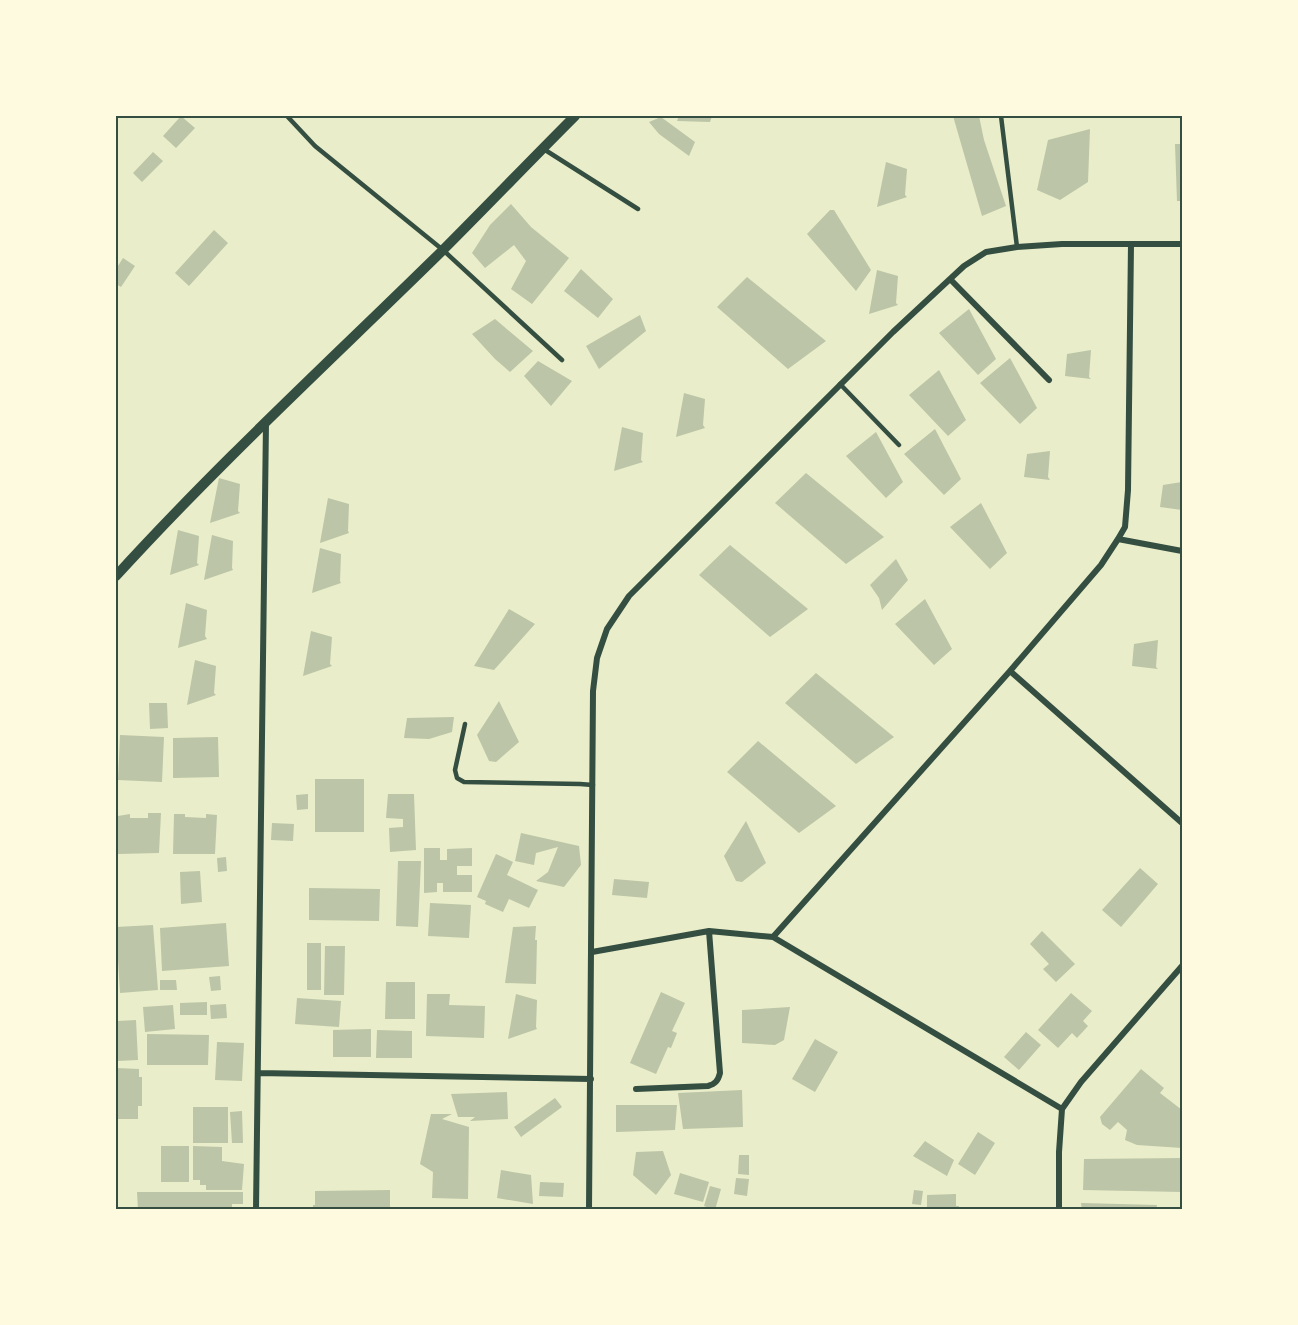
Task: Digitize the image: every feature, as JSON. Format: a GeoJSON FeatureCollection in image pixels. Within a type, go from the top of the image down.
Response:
{"type":"FeatureCollection","features":[{"type":"Feature","properties":{"kind":"street"},"geometry":{"type":"LineString","coordinates":[[116,576],[266,422],[443,250],[575,116]]}},
{"type":"Feature","properties":{"kind":"street"},"geometry":{"type":"LineString","coordinates":[[589,1209],[593,691],[597,658],[607,629],[629,596],[840,384],[964,266],[986,252],[1017,247],[1062,244],[1182,244]]}},
{"type":"Feature","properties":{"kind":"street"},"geometry":{"type":"LineString","coordinates":[[772,937],[1010,671],[1101,565],[1125,526],[1128,490],[1131,244]]}},
{"type":"Feature","properties":{"kind":"street"},"geometry":{"type":"LineString","coordinates":[[950,279],[1049,380]]}},
{"type":"Feature","properties":{"kind":"street"},"geometry":{"type":"LineString","coordinates":[[256,1209],[266,422]]}},
{"type":"Feature","properties":{"kind":"street"},"geometry":{"type":"LineString","coordinates":[[1118,539],[1182,551]]}},
{"type":"Feature","properties":{"kind":"street"},"geometry":{"type":"LineString","coordinates":[[1010,671],[1182,823]]}},
{"type":"Feature","properties":{"kind":"street"},"geometry":{"type":"LineString","coordinates":[[592,952],[709,931],[772,937],[1062,1109]]}},
{"type":"Feature","properties":{"kind":"street"},"geometry":{"type":"LineString","coordinates":[[636,1089],[708,1086],[715,1084],[718,1079],[720,1073],[709,931]]}},
{"type":"Feature","properties":{"kind":"street"},"geometry":{"type":"LineString","coordinates":[[1059,1209],[1062,1109],[1081,1082],[1182,966]]}},
{"type":"Feature","properties":{"kind":"street"},"geometry":{"type":"LineString","coordinates":[[258,1073],[591,1079]]}},
{"type":"Feature","properties":{"kind":"lane"},"geometry":{"type":"LineString","coordinates":[[287,116],[315,146],[443,250],[562,360]]}},
{"type":"Feature","properties":{"kind":"lane"},"geometry":{"type":"LineString","coordinates":[[1001,116],[1017,247]]}},
{"type":"Feature","properties":{"kind":"lane"},"geometry":{"type":"LineString","coordinates":[[542,148],[638,209]]}},
{"type":"Feature","properties":{"kind":"lane"},"geometry":{"type":"LineString","coordinates":[[840,384],[899,445]]}},
{"type":"Feature","properties":{"kind":"lane"},"geometry":{"type":"LineString","coordinates":[[465,724],[455,770],[457,778],[464,782],[592,785]]}},
{"type":"Feature","properties":{"kind":"building"},"geometry":{"type":"Polygon","coordinates":[[[181,116],[195,128],[176,148],[163,136],[181,116]]]}},
{"type":"Feature","properties":{"kind":"building"},"geometry":{"type":"Polygon","coordinates":[[[679,116],[712,116],[710,122],[677,121],[679,116]]]}},
{"type":"Feature","properties":{"kind":"building"},"geometry":{"type":"Polygon","coordinates":[[[953,116],[979,116],[984,140],[1006,206],[982,216],[953,116]]]}},
{"type":"Feature","properties":{"kind":"building"},"geometry":{"type":"Polygon","coordinates":[[[661,117],[695,142],[689,156],[659,134],[649,122],[661,117]]]}},
{"type":"Feature","properties":{"kind":"building"},"geometry":{"type":"Polygon","coordinates":[[[1090,129],[1088,182],[1060,200],[1037,190],[1048,140],[1090,129]]]}},
{"type":"Feature","properties":{"kind":"building"},"geometry":{"type":"Polygon","coordinates":[[[1175,144],[1182,144],[1182,201],[1177,201],[1175,144]]]}},
{"type":"Feature","properties":{"kind":"building"},"geometry":{"type":"Polygon","coordinates":[[[153,152],[163,161],[142,182],[133,173],[153,152]]]}},
{"type":"Feature","properties":{"kind":"building"},"geometry":{"type":"Polygon","coordinates":[[[886,162],[907,169],[905,195],[907,197],[877,207],[886,162]]]}},
{"type":"Feature","properties":{"kind":"building"},"geometry":{"type":"Polygon","coordinates":[[[511,204],[531,227],[569,258],[532,304],[511,289],[526,261],[514,245],[485,268],[472,253],[490,225],[511,204]]]}},
{"type":"Feature","properties":{"kind":"building"},"geometry":{"type":"Polygon","coordinates":[[[830,210],[834,210],[871,270],[856,291],[807,234],[830,210]]]}},
{"type":"Feature","properties":{"kind":"building"},"geometry":{"type":"Polygon","coordinates":[[[214,230],[228,243],[189,286],[175,273],[214,230]]]}},
{"type":"Feature","properties":{"kind":"building"},"geometry":{"type":"Polygon","coordinates":[[[123,258],[135,266],[121,287],[116,284],[116,269],[123,258]]]}},
{"type":"Feature","properties":{"kind":"building"},"geometry":{"type":"Polygon","coordinates":[[[581,269],[613,299],[598,318],[564,291],[581,269]]]}},
{"type":"Feature","properties":{"kind":"building"},"geometry":{"type":"Polygon","coordinates":[[[877,270],[898,276],[896,303],[898,305],[869,314],[877,270]]]}},
{"type":"Feature","properties":{"kind":"building"},"geometry":{"type":"Polygon","coordinates":[[[747,277],[826,341],[788,369],[717,307],[747,277]]]}},
{"type":"Feature","properties":{"kind":"building"},"geometry":{"type":"Polygon","coordinates":[[[969,309],[996,359],[978,375],[939,333],[969,309]]]}},
{"type":"Feature","properties":{"kind":"building"},"geometry":{"type":"Polygon","coordinates":[[[640,315],[646,331],[599,369],[586,346],[640,315]]]}},
{"type":"Feature","properties":{"kind":"building"},"geometry":{"type":"Polygon","coordinates":[[[495,319],[533,351],[510,372],[472,334],[495,319]]]}},
{"type":"Feature","properties":{"kind":"building"},"geometry":{"type":"Polygon","coordinates":[[[1091,350],[1089,377],[1091,379],[1065,376],[1067,354],[1091,350]]]}},
{"type":"Feature","properties":{"kind":"building"},"geometry":{"type":"Polygon","coordinates":[[[1010,358],[1037,408],[1020,424],[980,383],[1010,358]]]}},
{"type":"Feature","properties":{"kind":"building"},"geometry":{"type":"Polygon","coordinates":[[[538,361],[572,381],[551,406],[524,376],[538,361]]]}},
{"type":"Feature","properties":{"kind":"building"},"geometry":{"type":"Polygon","coordinates":[[[939,370],[966,420],[948,436],[909,395],[939,370]]]}},
{"type":"Feature","properties":{"kind":"building"},"geometry":{"type":"Polygon","coordinates":[[[684,393],[705,399],[703,425],[705,428],[676,437],[684,393]]]}},
{"type":"Feature","properties":{"kind":"building"},"geometry":{"type":"Polygon","coordinates":[[[622,427],[643,433],[641,460],[643,462],[614,471],[622,427]]]}},
{"type":"Feature","properties":{"kind":"building"},"geometry":{"type":"Polygon","coordinates":[[[935,429],[961,479],[944,495],[904,454],[935,429]]]}},
{"type":"Feature","properties":{"kind":"building"},"geometry":{"type":"Polygon","coordinates":[[[876,432],[903,482],[886,498],[846,456],[876,432]]]}},
{"type":"Feature","properties":{"kind":"building"},"geometry":{"type":"Polygon","coordinates":[[[1050,451],[1048,477],[1050,480],[1024,477],[1027,454],[1050,451]]]}},
{"type":"Feature","properties":{"kind":"building"},"geometry":{"type":"Polygon","coordinates":[[[806,473],[884,537],[846,564],[775,503],[806,473]]]}},
{"type":"Feature","properties":{"kind":"building"},"geometry":{"type":"Polygon","coordinates":[[[219,478],[240,484],[238,511],[240,513],[210,523],[219,478]]]}},
{"type":"Feature","properties":{"kind":"building"},"geometry":{"type":"Polygon","coordinates":[[[1182,482],[1182,510],[1160,507],[1163,485],[1182,482]]]}},
{"type":"Feature","properties":{"kind":"building"},"geometry":{"type":"Polygon","coordinates":[[[328,498],[349,504],[349,533],[320,543],[328,498]]]}},
{"type":"Feature","properties":{"kind":"building"},"geometry":{"type":"Polygon","coordinates":[[[981,503],[1007,553],[990,569],[950,527],[981,503]]]}},
{"type":"Feature","properties":{"kind":"building"},"geometry":{"type":"Polygon","coordinates":[[[178,530],[199,536],[197,563],[199,565],[170,575],[178,530]]]}},
{"type":"Feature","properties":{"kind":"building"},"geometry":{"type":"Polygon","coordinates":[[[212,535],[233,541],[233,570],[204,580],[212,535]]]}},
{"type":"Feature","properties":{"kind":"building"},"geometry":{"type":"Polygon","coordinates":[[[730,545],[808,609],[770,637],[699,575],[730,545]]]}},
{"type":"Feature","properties":{"kind":"building"},"geometry":{"type":"Polygon","coordinates":[[[320,548],[341,554],[341,583],[312,593],[320,548]]]}},
{"type":"Feature","properties":{"kind":"building"},"geometry":{"type":"Polygon","coordinates":[[[896,559],[908,580],[882,610],[879,598],[870,585],[896,559]]]}},
{"type":"Feature","properties":{"kind":"building"},"geometry":{"type":"Polygon","coordinates":[[[925,599],[952,649],[934,665],[895,624],[925,599]]]}},
{"type":"Feature","properties":{"kind":"building"},"geometry":{"type":"Polygon","coordinates":[[[186,603],[207,610],[205,636],[207,639],[178,648],[186,603]]]}},
{"type":"Feature","properties":{"kind":"building"},"geometry":{"type":"Polygon","coordinates":[[[509,609],[535,624],[494,670],[474,666],[509,609]]]}},
{"type":"Feature","properties":{"kind":"building"},"geometry":{"type":"Polygon","coordinates":[[[311,631],[332,637],[330,664],[332,666],[303,676],[311,631]]]}},
{"type":"Feature","properties":{"kind":"building"},"geometry":{"type":"Polygon","coordinates":[[[1158,640],[1156,667],[1158,669],[1132,666],[1134,644],[1158,640]]]}},
{"type":"Feature","properties":{"kind":"building"},"geometry":{"type":"Polygon","coordinates":[[[195,660],[216,666],[214,693],[216,695],[187,705],[195,660]]]}},
{"type":"Feature","properties":{"kind":"building"},"geometry":{"type":"Polygon","coordinates":[[[816,673],[894,737],[856,764],[785,703],[816,673]]]}},
{"type":"Feature","properties":{"kind":"building"},"geometry":{"type":"Polygon","coordinates":[[[499,701],[519,742],[496,762],[489,761],[477,735],[499,701]]]}},
{"type":"Feature","properties":{"kind":"building"},"geometry":{"type":"Polygon","coordinates":[[[149,703],[167,703],[168,728],[150,729],[149,703]]]}},
{"type":"Feature","properties":{"kind":"building"},"geometry":{"type":"Polygon","coordinates":[[[454,717],[452,732],[429,739],[404,738],[407,718],[454,717]]]}},
{"type":"Feature","properties":{"kind":"building"},"geometry":{"type":"Polygon","coordinates":[[[120,735],[164,737],[162,782],[118,780],[120,735]]]}},
{"type":"Feature","properties":{"kind":"building"},"geometry":{"type":"Polygon","coordinates":[[[218,737],[219,777],[173,778],[173,738],[218,737]]]}},
{"type":"Feature","properties":{"kind":"building"},"geometry":{"type":"Polygon","coordinates":[[[758,741],[836,806],[799,833],[727,772],[758,741]]]}},
{"type":"Feature","properties":{"kind":"building"},"geometry":{"type":"Polygon","coordinates":[[[315,779],[364,779],[364,832],[315,832],[315,779]]]}},
{"type":"Feature","properties":{"kind":"building"},"geometry":{"type":"Polygon","coordinates":[[[308,794],[308,809],[297,810],[296,795],[308,794]]]}},
{"type":"Feature","properties":{"kind":"building"},"geometry":{"type":"Polygon","coordinates":[[[388,794],[414,794],[416,850],[390,852],[389,828],[403,827],[403,819],[386,818],[388,794]]]}},
{"type":"Feature","properties":{"kind":"building"},"geometry":{"type":"Polygon","coordinates":[[[148,813],[161,813],[159,853],[118,854],[118,816],[130,814],[130,818],[148,818],[148,813]]]}},
{"type":"Feature","properties":{"kind":"building"},"geometry":{"type":"Polygon","coordinates":[[[174,814],[206,818],[206,814],[217,815],[215,854],[173,854],[174,814]]]}},
{"type":"Feature","properties":{"kind":"building"},"geometry":{"type":"Polygon","coordinates":[[[746,821],[766,863],[742,882],[736,881],[724,856],[746,821]]]}},
{"type":"Feature","properties":{"kind":"building"},"geometry":{"type":"Polygon","coordinates":[[[272,823],[294,824],[293,841],[271,840],[272,823]]]}},
{"type":"Feature","properties":{"kind":"building"},"geometry":{"type":"Polygon","coordinates":[[[521,833],[579,846],[581,865],[564,887],[536,881],[548,872],[558,847],[536,853],[534,865],[515,861],[521,833]]]}},
{"type":"Feature","properties":{"kind":"building"},"geometry":{"type":"Polygon","coordinates":[[[424,848],[440,848],[440,860],[447,860],[447,849],[472,848],[472,866],[457,866],[457,875],[472,875],[472,892],[443,892],[443,883],[437,883],[437,892],[424,893],[424,848]]]}},
{"type":"Feature","properties":{"kind":"building"},"geometry":{"type":"Polygon","coordinates":[[[496,854],[513,862],[507,875],[538,890],[529,908],[509,899],[503,912],[485,904],[486,901],[477,897],[496,854]]]}},
{"type":"Feature","properties":{"kind":"building"},"geometry":{"type":"Polygon","coordinates":[[[226,857],[227,871],[218,872],[217,858],[226,857]]]}},
{"type":"Feature","properties":{"kind":"building"},"geometry":{"type":"Polygon","coordinates":[[[398,861],[421,861],[418,927],[396,926],[398,861]]]}},
{"type":"Feature","properties":{"kind":"building"},"geometry":{"type":"Polygon","coordinates":[[[1140,868],[1158,884],[1121,927],[1102,910],[1140,868]]]}},
{"type":"Feature","properties":{"kind":"building"},"geometry":{"type":"Polygon","coordinates":[[[200,871],[202,902],[181,904],[180,872],[200,871]]]}},
{"type":"Feature","properties":{"kind":"building"},"geometry":{"type":"Polygon","coordinates":[[[614,879],[649,882],[647,898],[612,895],[614,879]]]}},
{"type":"Feature","properties":{"kind":"building"},"geometry":{"type":"Polygon","coordinates":[[[309,888],[380,889],[379,921],[309,920],[309,888]]]}},
{"type":"Feature","properties":{"kind":"building"},"geometry":{"type":"Polygon","coordinates":[[[430,903],[471,905],[469,938],[428,936],[430,903]]]}},
{"type":"Feature","properties":{"kind":"building"},"geometry":{"type":"Polygon","coordinates":[[[226,923],[229,966],[162,971],[160,928],[226,923]]]}},
{"type":"Feature","properties":{"kind":"building"},"geometry":{"type":"Polygon","coordinates":[[[153,925],[158,990],[120,993],[116,927],[153,925]]]}},
{"type":"Feature","properties":{"kind":"building"},"geometry":{"type":"Polygon","coordinates":[[[536,926],[536,984],[505,983],[513,927],[536,926]]]}},
{"type":"Feature","properties":{"kind":"building"},"geometry":{"type":"Polygon","coordinates":[[[1042,931],[1075,964],[1056,982],[1043,969],[1049,964],[1030,944],[1042,931]]]}},
{"type":"Feature","properties":{"kind":"building"},"geometry":{"type":"Polygon","coordinates":[[[307,943],[321,943],[321,990],[307,990],[307,943]]]}},
{"type":"Feature","properties":{"kind":"building"},"geometry":{"type":"Polygon","coordinates":[[[325,946],[345,946],[344,995],[324,995],[325,946]]]}},
{"type":"Feature","properties":{"kind":"building"},"geometry":{"type":"Polygon","coordinates":[[[220,976],[221,990],[211,991],[209,977],[220,976]]]}},
{"type":"Feature","properties":{"kind":"building"},"geometry":{"type":"Polygon","coordinates":[[[160,980],[176,980],[177,990],[160,990],[160,980]]]}},
{"type":"Feature","properties":{"kind":"building"},"geometry":{"type":"Polygon","coordinates":[[[386,982],[415,982],[415,1019],[385,1019],[386,982]]]}},
{"type":"Feature","properties":{"kind":"building"},"geometry":{"type":"Polygon","coordinates":[[[661,992],[685,1003],[672,1031],[677,1033],[671,1048],[668,1047],[656,1074],[630,1063],[661,992]]]}},
{"type":"Feature","properties":{"kind":"building"},"geometry":{"type":"Polygon","coordinates":[[[1071,993],[1092,1011],[1083,1021],[1088,1026],[1077,1038],[1072,1033],[1058,1048],[1038,1030],[1071,993]]]}},
{"type":"Feature","properties":{"kind":"building"},"geometry":{"type":"Polygon","coordinates":[[[427,994],[450,994],[449,1005],[485,1006],[484,1038],[426,1036],[427,994]]]}},
{"type":"Feature","properties":{"kind":"building"},"geometry":{"type":"Polygon","coordinates":[[[516,994],[537,1000],[537,1029],[508,1039],[516,994]]]}},
{"type":"Feature","properties":{"kind":"building"},"geometry":{"type":"Polygon","coordinates":[[[297,998],[341,1001],[339,1027],[295,1024],[297,998]]]}},
{"type":"Feature","properties":{"kind":"building"},"geometry":{"type":"Polygon","coordinates":[[[207,1002],[207,1015],[180,1015],[180,1003],[207,1002]]]}},
{"type":"Feature","properties":{"kind":"building"},"geometry":{"type":"Polygon","coordinates":[[[226,1004],[227,1018],[211,1019],[210,1005],[226,1004]]]}},
{"type":"Feature","properties":{"kind":"building"},"geometry":{"type":"Polygon","coordinates":[[[173,1005],[175,1029],[145,1032],[143,1007],[173,1005]]]}},
{"type":"Feature","properties":{"kind":"building"},"geometry":{"type":"Polygon","coordinates":[[[790,1007],[784,1040],[775,1045],[742,1043],[742,1010],[790,1007]]]}},
{"type":"Feature","properties":{"kind":"building"},"geometry":{"type":"Polygon","coordinates":[[[136,1020],[138,1060],[118,1061],[116,1058],[117,1021],[136,1020]]]}},
{"type":"Feature","properties":{"kind":"building"},"geometry":{"type":"Polygon","coordinates":[[[371,1029],[371,1057],[333,1057],[333,1030],[371,1029]]]}},
{"type":"Feature","properties":{"kind":"building"},"geometry":{"type":"Polygon","coordinates":[[[377,1030],[412,1031],[412,1058],[376,1058],[377,1030]]]}},
{"type":"Feature","properties":{"kind":"building"},"geometry":{"type":"Polygon","coordinates":[[[1026,1032],[1041,1045],[1019,1070],[1004,1057],[1026,1032]]]}},
{"type":"Feature","properties":{"kind":"building"},"geometry":{"type":"Polygon","coordinates":[[[147,1034],[209,1035],[208,1065],[147,1065],[147,1034]]]}},
{"type":"Feature","properties":{"kind":"building"},"geometry":{"type":"Polygon","coordinates":[[[815,1039],[838,1052],[815,1092],[792,1079],[815,1039]]]}},
{"type":"Feature","properties":{"kind":"building"},"geometry":{"type":"Polygon","coordinates":[[[217,1042],[244,1043],[242,1081],[215,1080],[217,1042]]]}},
{"type":"Feature","properties":{"kind":"building"},"geometry":{"type":"Polygon","coordinates":[[[116,1068],[139,1069],[139,1077],[142,1077],[142,1106],[138,1106],[138,1119],[116,1119],[116,1068]]]}},
{"type":"Feature","properties":{"kind":"building"},"geometry":{"type":"Polygon","coordinates":[[[1141,1069],[1164,1088],[1160,1093],[1182,1110],[1182,1148],[1137,1145],[1125,1140],[1127,1130],[1118,1122],[1110,1130],[1102,1124],[1100,1117],[1141,1069]]]}},
{"type":"Feature","properties":{"kind":"building"},"geometry":{"type":"Polygon","coordinates":[[[742,1090],[743,1127],[683,1129],[678,1093],[742,1090]]]}},
{"type":"Feature","properties":{"kind":"building"},"geometry":{"type":"Polygon","coordinates":[[[507,1092],[508,1119],[470,1121],[475,1117],[458,1117],[451,1094],[507,1092]]]}},
{"type":"Feature","properties":{"kind":"building"},"geometry":{"type":"Polygon","coordinates":[[[555,1098],[562,1107],[521,1137],[514,1127],[555,1098]]]}},
{"type":"Feature","properties":{"kind":"building"},"geometry":{"type":"Polygon","coordinates":[[[616,1105],[677,1105],[675,1130],[616,1132],[616,1105]]]}},
{"type":"Feature","properties":{"kind":"building"},"geometry":{"type":"Polygon","coordinates":[[[193,1107],[228,1107],[228,1143],[193,1143],[193,1107]]]}},
{"type":"Feature","properties":{"kind":"building"},"geometry":{"type":"Polygon","coordinates":[[[242,1111],[243,1143],[232,1143],[230,1112],[242,1111]]]}},
{"type":"Feature","properties":{"kind":"building"},"geometry":{"type":"Polygon","coordinates":[[[431,1114],[452,1114],[442,1119],[469,1127],[468,1199],[432,1198],[433,1172],[420,1164],[431,1114]]]}},
{"type":"Feature","properties":{"kind":"building"},"geometry":{"type":"Polygon","coordinates":[[[978,1132],[995,1143],[975,1175],[958,1164],[978,1132]]]}},
{"type":"Feature","properties":{"kind":"building"},"geometry":{"type":"Polygon","coordinates":[[[925,1141],[954,1160],[947,1176],[913,1156],[925,1141]]]}},
{"type":"Feature","properties":{"kind":"building"},"geometry":{"type":"Polygon","coordinates":[[[161,1146],[189,1146],[189,1182],[161,1182],[161,1146]]]}},
{"type":"Feature","properties":{"kind":"building"},"geometry":{"type":"Polygon","coordinates":[[[193,1146],[222,1147],[222,1161],[244,1164],[242,1190],[206,1190],[206,1185],[200,1185],[200,1180],[193,1180],[193,1146]]]}},
{"type":"Feature","properties":{"kind":"building"},"geometry":{"type":"Polygon","coordinates":[[[663,1151],[671,1175],[656,1195],[633,1175],[636,1152],[663,1151]]]}},
{"type":"Feature","properties":{"kind":"building"},"geometry":{"type":"Polygon","coordinates":[[[739,1155],[749,1155],[749,1175],[738,1174],[739,1155]]]}},
{"type":"Feature","properties":{"kind":"building"},"geometry":{"type":"Polygon","coordinates":[[[1182,1158],[1182,1192],[1083,1190],[1084,1159],[1182,1158]]]}},
{"type":"Feature","properties":{"kind":"building"},"geometry":{"type":"Polygon","coordinates":[[[501,1170],[531,1175],[533,1204],[497,1198],[501,1170]]]}},
{"type":"Feature","properties":{"kind":"building"},"geometry":{"type":"Polygon","coordinates":[[[680,1173],[709,1182],[703,1202],[674,1194],[680,1173]]]}},
{"type":"Feature","properties":{"kind":"building"},"geometry":{"type":"Polygon","coordinates":[[[736,1178],[749,1179],[747,1196],[734,1194],[736,1178]]]}},
{"type":"Feature","properties":{"kind":"building"},"geometry":{"type":"Polygon","coordinates":[[[540,1182],[564,1183],[563,1197],[539,1196],[540,1182]]]}},
{"type":"Feature","properties":{"kind":"building"},"geometry":{"type":"Polygon","coordinates":[[[710,1186],[721,1189],[715,1210],[704,1206],[710,1186]]]}},
{"type":"Feature","properties":{"kind":"building"},"geometry":{"type":"Polygon","coordinates":[[[390,1190],[390,1210],[313,1210],[315,1191],[390,1190]]]}},
{"type":"Feature","properties":{"kind":"building"},"geometry":{"type":"Polygon","coordinates":[[[914,1190],[923,1191],[921,1205],[912,1204],[914,1190]]]}},
{"type":"Feature","properties":{"kind":"building"},"geometry":{"type":"Polygon","coordinates":[[[137,1192],[243,1192],[243,1204],[232,1204],[232,1210],[138,1210],[137,1192]]]}},
{"type":"Feature","properties":{"kind":"building"},"geometry":{"type":"Polygon","coordinates":[[[956,1194],[956,1206],[959,1206],[959,1210],[927,1210],[927,1195],[956,1194]]]}},
{"type":"Feature","properties":{"kind":"building"},"geometry":{"type":"Polygon","coordinates":[[[1081,1203],[1157,1205],[1156,1210],[1082,1210],[1081,1203]]]}}]}
